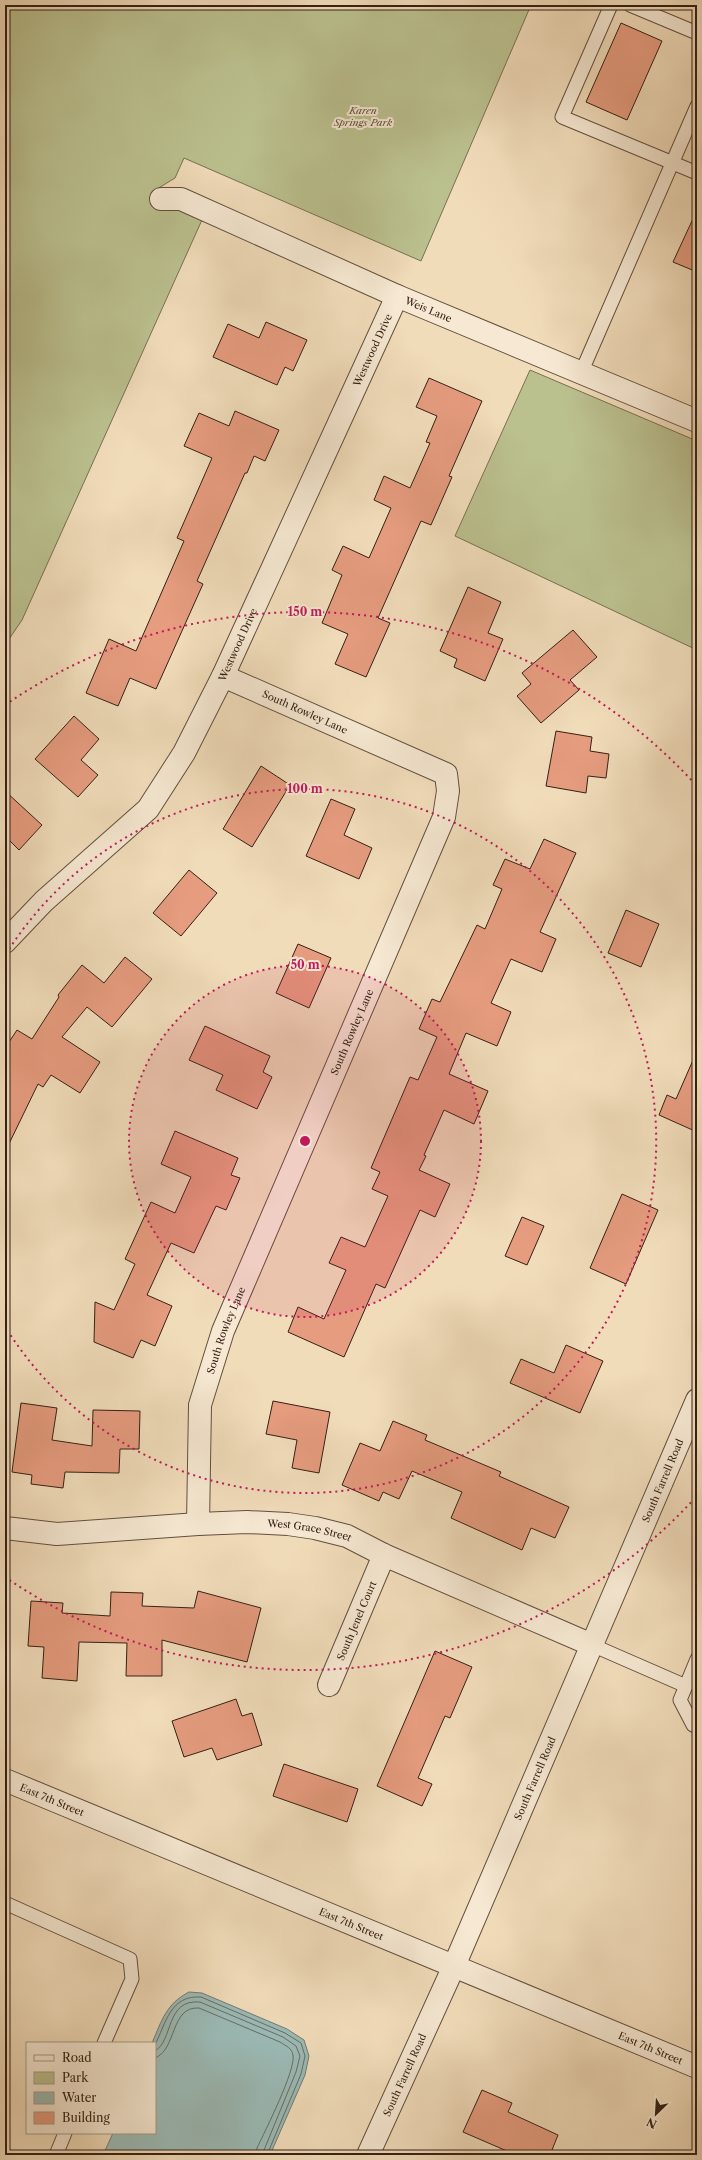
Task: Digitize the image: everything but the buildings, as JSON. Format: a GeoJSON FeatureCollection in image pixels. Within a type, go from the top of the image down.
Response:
{"type":"FeatureCollection","features":[{"type":"Feature","properties":{"kind":"street","name":"Weis Lane"},"geometry":{"type":"LineString","coordinates":[[161,199],[180,199],[397,296],[697,421]]}},
{"type":"Feature","properties":{"kind":"street","name":"Westwood Drive"},"geometry":{"type":"LineString","coordinates":[[5,942],[44,901],[148,809],[184,754],[223,676],[397,296]]}},
{"type":"Feature","properties":{"kind":"street","name":"South Rowley Lane"},"geometry":{"type":"LineString","coordinates":[[198,1524],[200,1405],[223,1331],[444,817],[448,792],[446,774],[223,676]]}},
{"type":"Feature","properties":{"kind":"street","name":"South Farrell Road"},"geometry":{"type":"LineString","coordinates":[[368,2155],[454,1966],[697,1400]]}},
{"type":"Feature","properties":{"kind":"street","name":"West Grace Street"},"geometry":{"type":"LineString","coordinates":[[5,1528],[57,1534],[247,1522],[288,1524],[315,1528],[347,1536],[384,1556],[592,1645]]}},
{"type":"Feature","properties":{"kind":"street","name":"South Jenel Court"},"geometry":{"type":"LineString","coordinates":[[328,1685],[384,1556]]}},
{"type":"Feature","properties":{"kind":"street","name":"East 7th Street"},"geometry":{"type":"LineString","coordinates":[[5,1780],[697,2067]]}},
{"type":"Feature","properties":{"kind":"lane"},"geometry":{"type":"LineString","coordinates":[[611,5],[562,117],[697,173]]}},
{"type":"Feature","properties":{"kind":"lane"},"geometry":{"type":"LineString","coordinates":[[630,5],[697,33]]}},
{"type":"Feature","properties":{"kind":"lane"},"geometry":{"type":"LineString","coordinates":[[581,373],[697,106]]}},
{"type":"Feature","properties":{"kind":"lane"},"geometry":{"type":"LineString","coordinates":[[592,1645],[686,1686]]}},
{"type":"Feature","properties":{"kind":"lane"},"geometry":{"type":"LineString","coordinates":[[697,1659],[680,1700],[693,1725],[697,1726]]}},
{"type":"Feature","properties":{"kind":"lane"},"geometry":{"type":"LineString","coordinates":[[5,1903],[130,1959],[132,1979],[104,2042]]}},
{"type":"Feature","properties":{"kind":"lane"},"geometry":{"type":"LineString","coordinates":[[56,2155],[66,2134]]}},
{"type":"Feature","properties":{"kind":"green space","name":"Karen Springs Park"},"geometry":{"type":"Polygon","coordinates":[[[5,5],[531,5],[421,261],[184,158],[175,178],[157,189],[206,211],[22,620],[5,645],[5,5]]]}},
{"type":"Feature","properties":{"kind":"green space"},"geometry":{"type":"Polygon","coordinates":[[[530,370],[697,441],[697,650],[455,536],[530,370]]]}},
{"type":"Feature","properties":{"kind":"water"},"geometry":{"type":"Polygon","coordinates":[[[189,1992],[202,1993],[287,2029],[304,2040],[309,2056],[305,2075],[270,2155],[103,2155],[113,2134],[156,2134],[156,2042],[152,2042],[166,2013],[181,1997],[189,1992]]]}}]}
